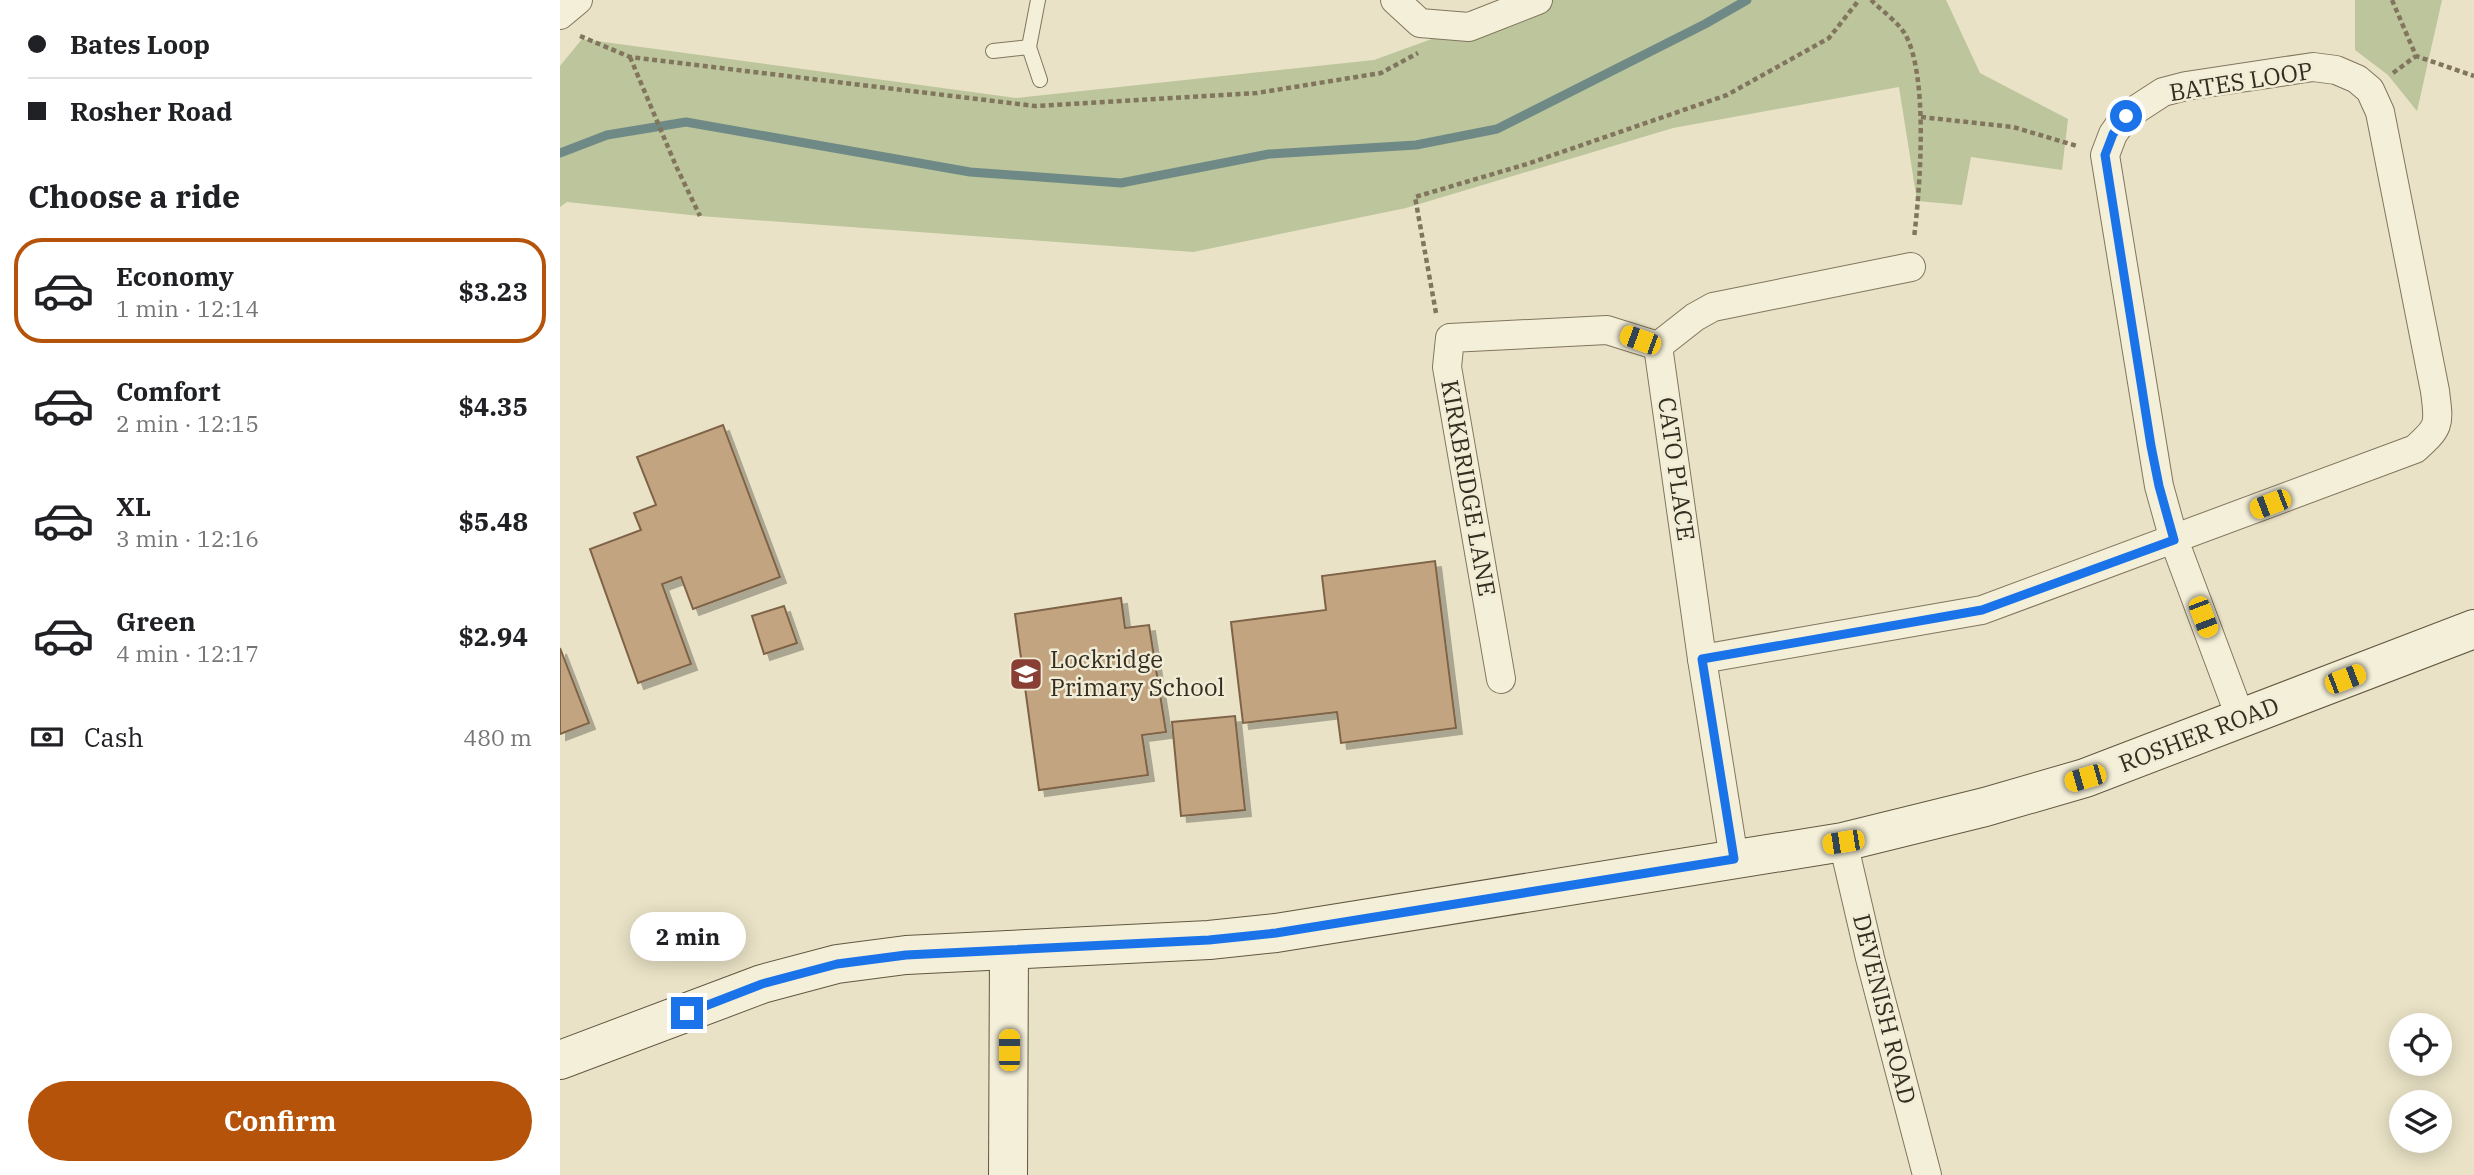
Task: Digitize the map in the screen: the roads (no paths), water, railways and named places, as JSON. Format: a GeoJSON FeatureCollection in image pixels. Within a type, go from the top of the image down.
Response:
{"type":"FeatureCollection","features":[{"type":"Feature","properties":{"kind":"street"},"geometry":{"type":"LineString","coordinates":[[560,15],[578,0]]}},
{"type":"Feature","properties":{"kind":"street"},"geometry":{"type":"LineString","coordinates":[[1395,0],[1420,23],[1469,27],[1538,0]]}},
{"type":"Feature","properties":{"kind":"street","name":"BATES LOOP"},"geometry":{"type":"LineString","coordinates":[[1702,659],[1982,610],[2174,540],[2415,449],[2431,435],[2438,422],[2435,391],[2380,112],[2370,90],[2357,79],[2336,70],[2313,67],[2186,86],[2163,92],[2126,116],[2113,134],[2105,155],[2151,446],[2174,540]]}},
{"type":"Feature","properties":{"kind":"street"},"geometry":{"type":"LineString","coordinates":[[1658,346],[1695,317],[1713,307],[1911,267]]}},
{"type":"Feature","properties":{"kind":"street","name":"KIRKBRIDGE LANE"},"geometry":{"type":"LineString","coordinates":[[1501,679],[1447,367],[1450,338],[1607,330],[1658,346]]}},
{"type":"Feature","properties":{"kind":"street","name":"CATO PLACE"},"geometry":{"type":"LineString","coordinates":[[1658,346],[1702,659],[1734,859]]}},
{"type":"Feature","properties":{"kind":"street"},"geometry":{"type":"LineString","coordinates":[[2174,540],[2241,719]]}},
{"type":"Feature","properties":{"kind":"street","name":"ROSHER ROAD"},"geometry":{"type":"LineString","coordinates":[[560,1060],[762,984],[837,964],[906,955],[1209,940],[1276,933],[1843,842],[1985,807],[2085,778],[2474,629]]}},
{"type":"Feature","properties":{"kind":"street","name":"DEVENISH ROAD"},"geometry":{"type":"LineString","coordinates":[[1843,842],[1927,1175]]}},
{"type":"Feature","properties":{"kind":"street"},"geometry":{"type":"LineString","coordinates":[[1008,1175],[1009,950]]}},
{"type":"Feature","properties":{"kind":"lane"},"geometry":{"type":"LineString","coordinates":[[1038,0],[1029,47],[1040,80]]}},
{"type":"Feature","properties":{"kind":"lane"},"geometry":{"type":"LineString","coordinates":[[993,51],[1029,47]]}},
{"type":"Feature","properties":{"kind":"waterway"},"geometry":{"type":"LineString","coordinates":[[560,153],[607,135],[686,122],[970,172],[1121,183],[1269,154],[1416,145],[1497,129],[1747,0]]}},
{"type":"Feature","properties":{"kind":"place","name":"Lockridge Primary School"},"geometry":{"type":"Point","coordinates":[1026,674]}}]}
